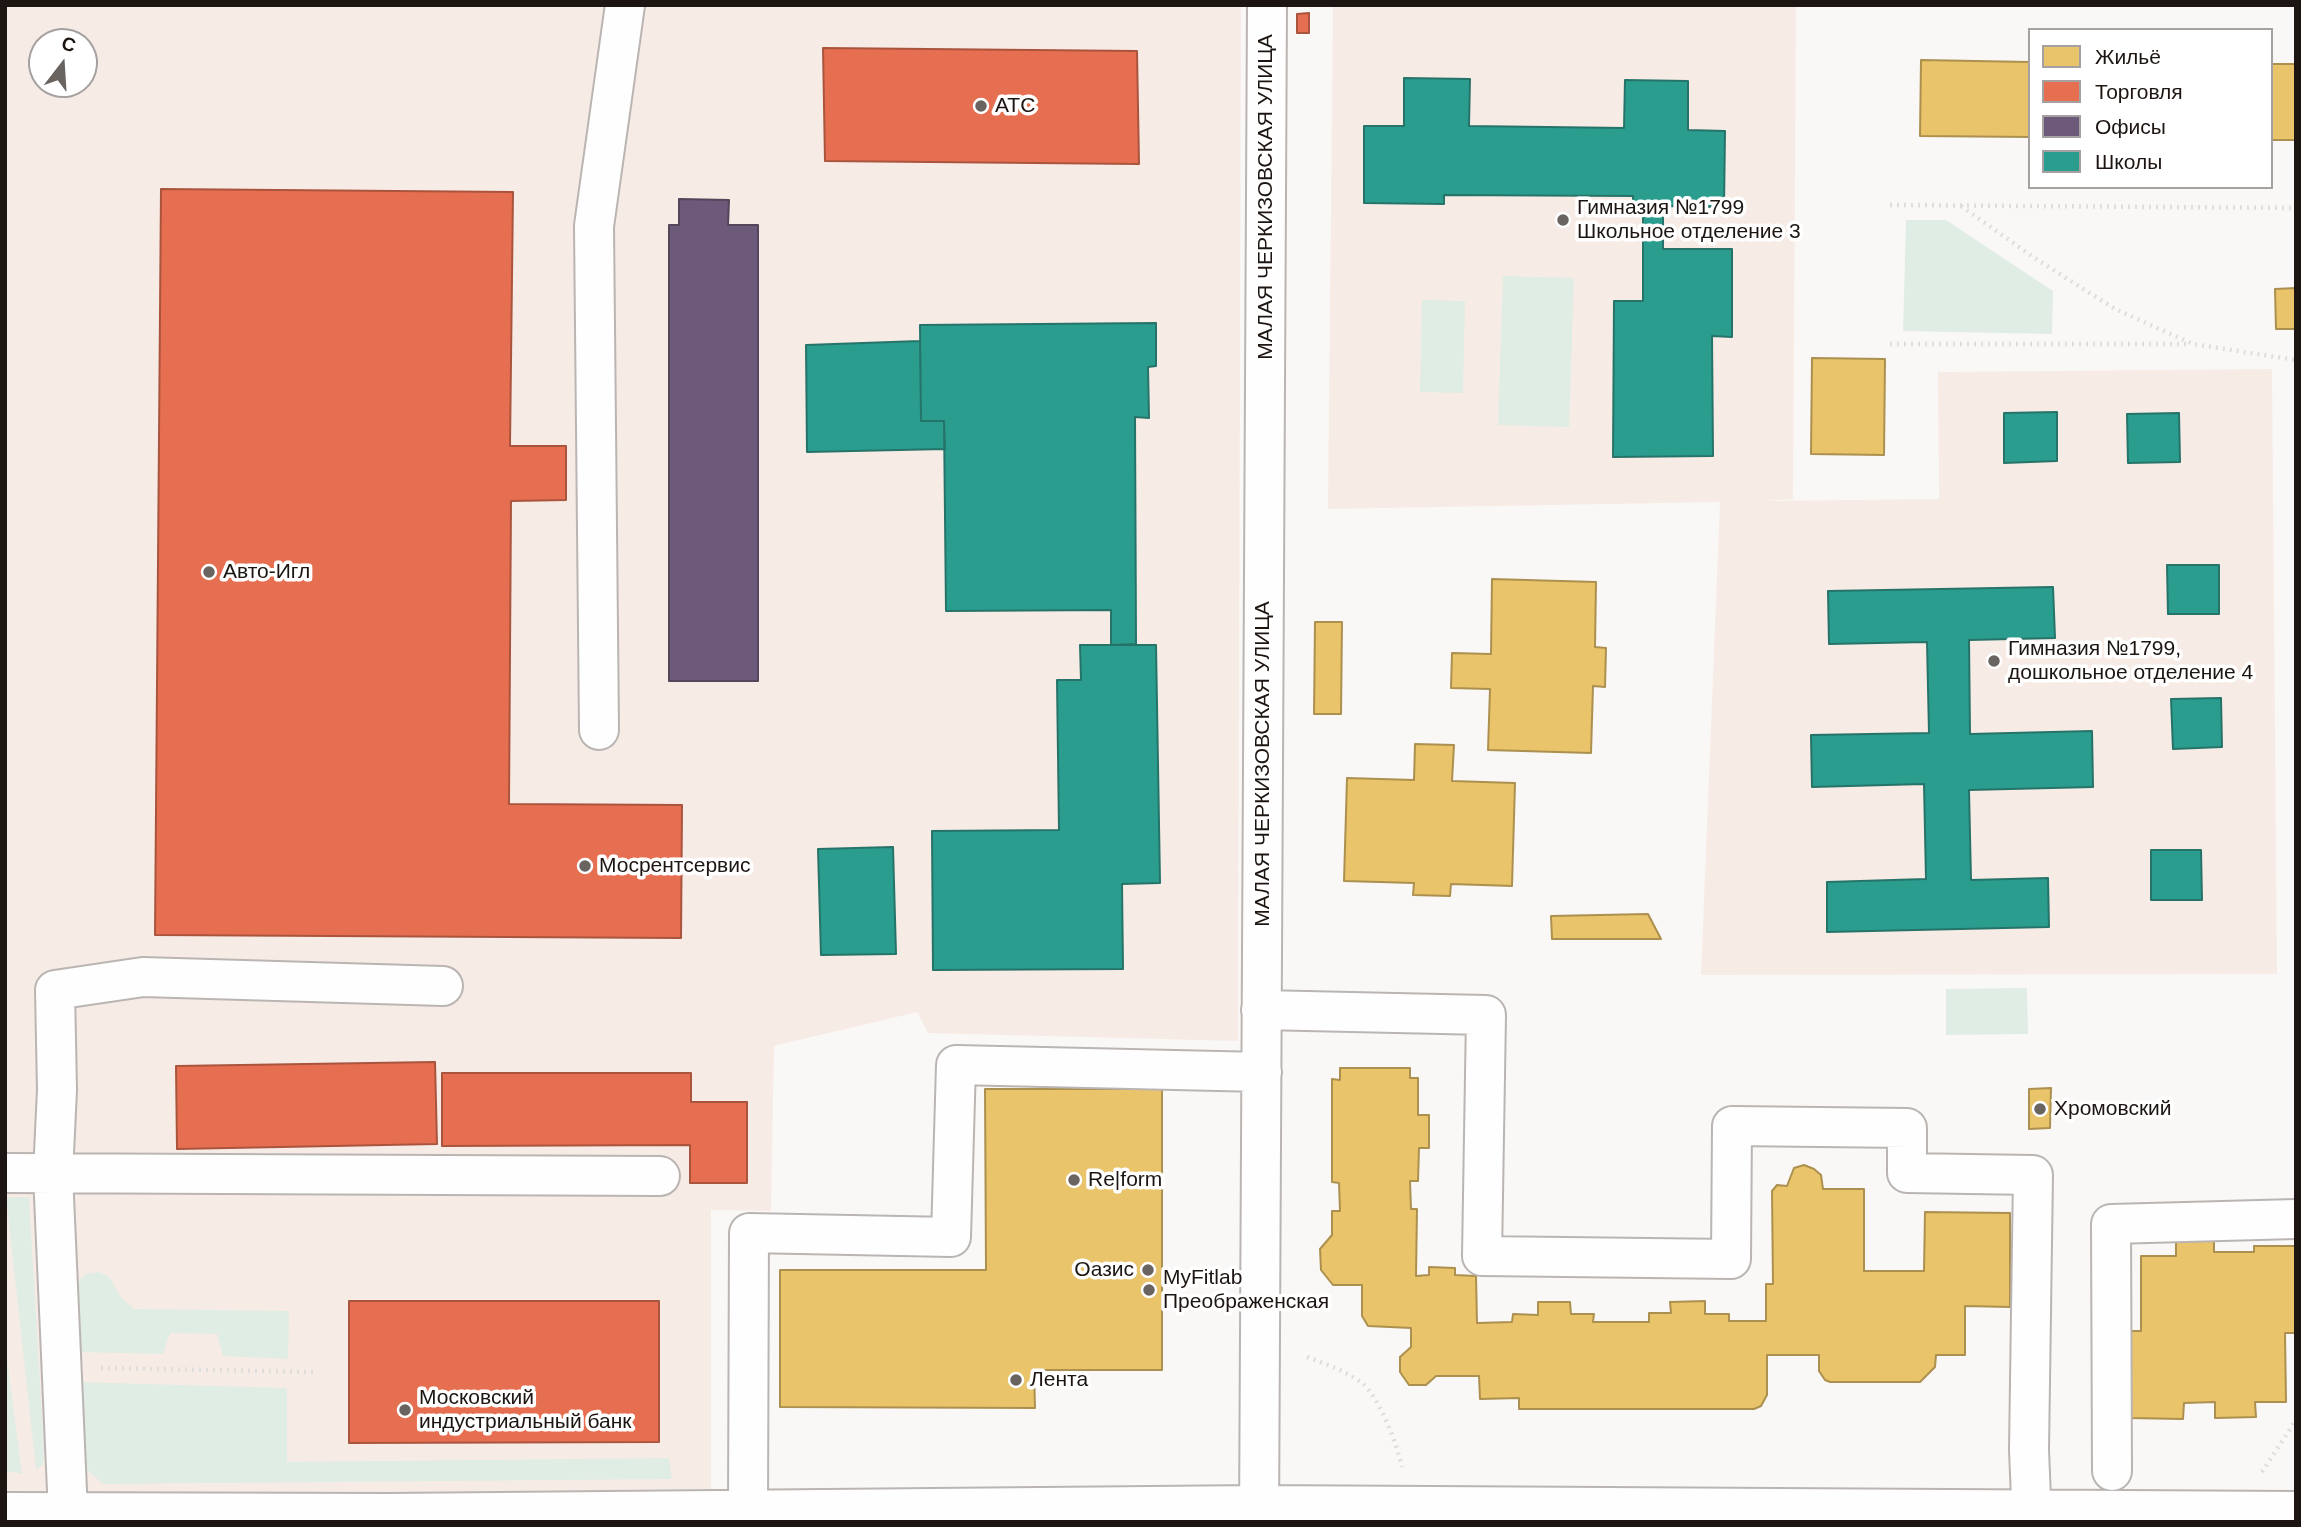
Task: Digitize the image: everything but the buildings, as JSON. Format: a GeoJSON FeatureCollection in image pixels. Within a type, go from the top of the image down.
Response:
{"type":"FeatureCollection","features":[{"type":"Feature","properties":{"kind":"street"},"geometry":{"type":"LineString","coordinates":[[600,730],[594,226],[625,5]]}},
{"type":"Feature","properties":{"kind":"street","name":"МАЛАЯ ЧЕРКИЗОВСКАЯ УЛИЦА"},"geometry":{"type":"LineString","coordinates":[[1259,1513],[1266,5]]}},
{"type":"Feature","properties":{"kind":"street"},"geometry":{"type":"LineString","coordinates":[[68,1513],[52,1174],[57,1090],[55,990],[143,977],[443,986]]}},
{"type":"Feature","properties":{"kind":"street"},"geometry":{"type":"LineString","coordinates":[[1261,1010],[1486,1015],[1482,1256],[1731,1259],[1732,1126],[1907,1128],[1907,1173],[2033,1175],[2029,1450],[2032,1516]]}},
{"type":"Feature","properties":{"kind":"street"},"geometry":{"type":"LineString","coordinates":[[748,1508],[749,1233],[951,1237],[957,1065],[1262,1072]]}},
{"type":"Feature","properties":{"kind":"street"},"geometry":{"type":"LineString","coordinates":[[5,1173],[660,1176]]}},
{"type":"Feature","properties":{"kind":"street"},"geometry":{"type":"LineString","coordinates":[[2112,1471],[2111,1224],[2296,1219]]}},
{"type":"Feature","properties":{"kind":"street"},"geometry":{"type":"LineString","coordinates":[[5,1513],[389,1517],[699,1515],[748,1508],[1021,1514],[2032,1516],[2296,1511]]}},
{"type":"Feature","properties":{"kind":"path"},"geometry":{"type":"LineString","coordinates":[[1890,205],[2296,208]]}},
{"type":"Feature","properties":{"kind":"path"},"geometry":{"type":"LineString","coordinates":[[1961,205],[2033,257],[2115,309],[2193,344]]}},
{"type":"Feature","properties":{"kind":"path"},"geometry":{"type":"LineString","coordinates":[[1890,344],[2193,344],[2296,360]]}},
{"type":"Feature","properties":{"kind":"path"},"geometry":{"type":"LineString","coordinates":[[1307,1357],[1335,1367],[1364,1385],[1393,1434],[1402,1467]]}},
{"type":"Feature","properties":{"kind":"path"},"geometry":{"type":"LineString","coordinates":[[62,1366],[318,1372]]}},
{"type":"Feature","properties":{"kind":"path"},"geometry":{"type":"LineString","coordinates":[[2262,1472],[2296,1420]]}},
{"type":"Feature","properties":{"kind":"shaded area"},"geometry":{"type":"Polygon","coordinates":[[[5,5],[1241,5],[1238,1041],[928,1033],[917,1012],[774,1046],[771,1211],[711,1210],[711,1489],[14,1496],[5,1491],[5,5]]]}},
{"type":"Feature","properties":{"kind":"shaded area"},"geometry":{"type":"Polygon","coordinates":[[[1333,5],[1796,5],[1793,499],[1763,501],[1939,499],[1938,372],[2272,369],[2277,974],[1701,975],[1720,502],[1328,509],[1333,5]]]}},
{"type":"Feature","properties":{"kind":"shaded area"},"geometry":{"type":"Polygon","coordinates":[[[1906,220],[1946,220],[2053,291],[2052,334],[1903,331],[1906,220]]]}},
{"type":"Feature","properties":{"kind":"shaded area"},"geometry":{"type":"Polygon","coordinates":[[[1503,276],[1574,278],[1569,427],[1498,425],[1503,276]]]}},
{"type":"Feature","properties":{"kind":"shaded area"},"geometry":{"type":"Polygon","coordinates":[[[1422,300],[1465,301],[1463,393],[1420,392],[1422,300]]]}},
{"type":"Feature","properties":{"kind":"shaded area"},"geometry":{"type":"Polygon","coordinates":[[[2027,988],[2028,1034],[1946,1035],[1946,989],[2027,988]]]}},
{"type":"Feature","properties":{"kind":"shaded area"},"geometry":{"type":"Polygon","coordinates":[[[6,1197],[29,1197],[44,1450],[43,1465],[36,1469],[6,1197]]]}},
{"type":"Feature","properties":{"kind":"shaded area"},"geometry":{"type":"Polygon","coordinates":[[[100,1272],[110,1278],[120,1296],[134,1309],[289,1311],[288,1359],[223,1356],[217,1334],[170,1333],[163,1354],[77,1352],[78,1282],[85,1274],[100,1272]]]}},
{"type":"Feature","properties":{"kind":"shaded area"},"geometry":{"type":"Polygon","coordinates":[[[5,1344],[22,1474],[5,1471],[5,1344]]]}},
{"type":"Feature","properties":{"kind":"shaded area"},"geometry":{"type":"Polygon","coordinates":[[[76,1382],[287,1388],[287,1462],[669,1458],[672,1479],[103,1484],[85,1468],[76,1382]]]}},
{"type":"Feature","properties":{"kind":"place","name":"АТС"},"geometry":{"type":"Point","coordinates":[981,106]}},
{"type":"Feature","properties":{"kind":"place","name":"Гимназия №1799 Школьное отделение 3"},"geometry":{"type":"Point","coordinates":[1563,220]}},
{"type":"Feature","properties":{"kind":"place","name":"Авто-Игл"},"geometry":{"type":"Point","coordinates":[209,572]}},
{"type":"Feature","properties":{"kind":"place","name":"Гимназия №1799, дошкольное отделение 4"},"geometry":{"type":"Point","coordinates":[1994,661]}},
{"type":"Feature","properties":{"kind":"place","name":"Мосрентсервис"},"geometry":{"type":"Point","coordinates":[585,866]}},
{"type":"Feature","properties":{"kind":"place","name":"Хромовский"},"geometry":{"type":"Point","coordinates":[2040,1109]}},
{"type":"Feature","properties":{"kind":"place","name":"Re|form"},"geometry":{"type":"Point","coordinates":[1074,1180]}},
{"type":"Feature","properties":{"kind":"place","name":"Оазис"},"geometry":{"type":"Point","coordinates":[1148,1270]}},
{"type":"Feature","properties":{"kind":"place","name":"MyFitlab Преображенская"},"geometry":{"type":"Point","coordinates":[1149,1290]}},
{"type":"Feature","properties":{"kind":"place","name":"Лента"},"geometry":{"type":"Point","coordinates":[1016,1380]}},
{"type":"Feature","properties":{"kind":"place","name":"Московский индустриальный банк"},"geometry":{"type":"Point","coordinates":[405,1410]}}]}
